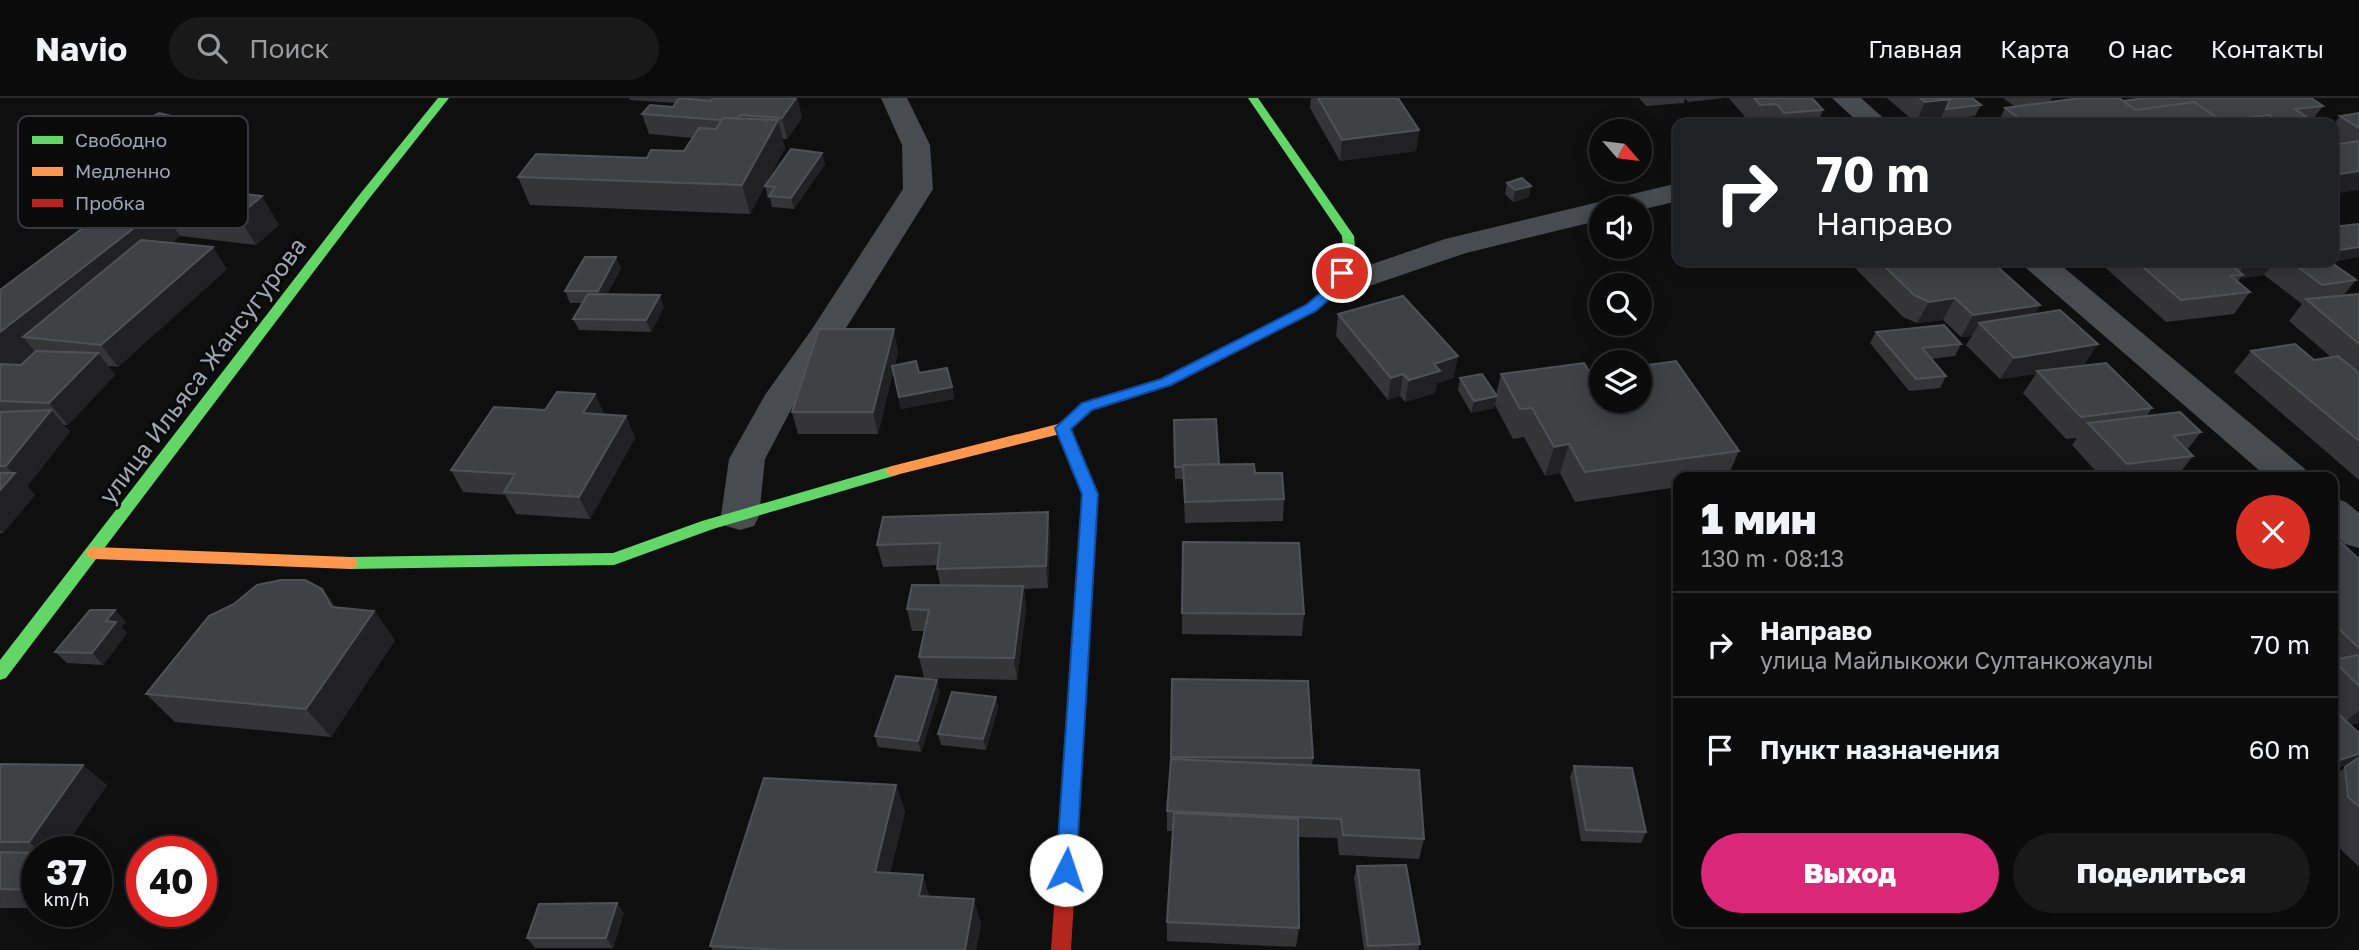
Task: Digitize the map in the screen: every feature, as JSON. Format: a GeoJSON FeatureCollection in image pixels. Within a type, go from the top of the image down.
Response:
{"type":"FeatureCollection","features":[{"type":"Feature","properties":{"kind":"street","name":"улица Ильяса Жансугурова"},"geometry":{"type":"LineString","coordinates":[[0,673],[364,197],[444,98]]}},
{"type":"Feature","properties":{"kind":"street"},"geometry":{"type":"LineString","coordinates":[[740,516],[747,460],[777,403],[831,326],[918,188],[916,145],[894,98]]}},
{"type":"Feature","properties":{"kind":"street"},"geometry":{"type":"LineString","coordinates":[[94,553],[335,563],[614,559],[740,516],[899,469],[1063,428],[1087,407],[1166,382],[1311,308],[1334,288],[1350,258],[1348,236],[1253,98]]}},
{"type":"Feature","properties":{"kind":"street"},"geometry":{"type":"LineString","coordinates":[[1845,98],[1870,119]]}},
{"type":"Feature","properties":{"kind":"street"},"geometry":{"type":"LineString","coordinates":[[1652,198],[1673,193]]}},
{"type":"Feature","properties":{"kind":"street"},"geometry":{"type":"LineString","coordinates":[[1334,288],[1456,247],[1589,214]]}},
{"type":"Feature","properties":{"kind":"street"},"geometry":{"type":"LineString","coordinates":[[2043,266],[2285,472]]}},
{"type":"Feature","properties":{"kind":"street"},"geometry":{"type":"LineString","coordinates":[[1061,950],[1090,494],[1063,428]]}},
{"type":"Feature","properties":{"kind":"street"},"geometry":{"type":"LineString","coordinates":[[2338,516],[2359,534]]}},
{"type":"Feature","properties":{"kind":"building"},"geometry":{"type":"Polygon","coordinates":[[[679,98],[711,101],[713,98],[796,98],[782,118],[741,115],[738,118],[721,120],[642,114],[650,105],[673,107],[679,98]]]}},
{"type":"Feature","properties":{"kind":"building"},"geometry":{"type":"Polygon","coordinates":[[[1318,98],[1398,98],[1419,130],[1342,140],[1318,98]]]}},
{"type":"Feature","properties":{"kind":"building"},"geometry":{"type":"Polygon","coordinates":[[[1754,98],[1812,98],[1823,110],[1784,113],[1777,104],[1760,105],[1754,98]]]}},
{"type":"Feature","properties":{"kind":"building"},"geometry":{"type":"Polygon","coordinates":[[[1920,98],[1949,98],[1950,99],[1925,102],[1920,98]]]}},
{"type":"Feature","properties":{"kind":"building"},"geometry":{"type":"Polygon","coordinates":[[[1949,98],[1972,98],[1981,105],[1946,109],[1949,98]]]}},
{"type":"Feature","properties":{"kind":"building"},"geometry":{"type":"Polygon","coordinates":[[[2080,98],[2119,98],[2136,110],[2194,102],[2220,119],[2020,119],[2005,108],[2080,98]]]}},
{"type":"Feature","properties":{"kind":"building"},"geometry":{"type":"Polygon","coordinates":[[[2146,98],[2311,98],[2323,106],[2295,109],[2307,117],[2292,119],[2274,119],[2269,115],[2219,119],[2194,102],[2136,110],[2123,101],[2146,98]]]}},
{"type":"Feature","properties":{"kind":"building"},"geometry":{"type":"Polygon","coordinates":[[[2359,113],[2359,128],[2340,116],[2359,113]]]}},
{"type":"Feature","properties":{"kind":"building"},"geometry":{"type":"Polygon","coordinates":[[[723,118],[778,120],[742,185],[518,177],[536,154],[647,158],[651,150],[684,151],[699,128],[716,129],[723,118]]]}},
{"type":"Feature","properties":{"kind":"building"},"geometry":{"type":"Polygon","coordinates":[[[2359,141],[2359,171],[2338,174],[2338,144],[2359,141]]]}},
{"type":"Feature","properties":{"kind":"building"},"geometry":{"type":"Polygon","coordinates":[[[791,149],[822,153],[791,198],[769,196],[775,187],[765,186],[791,149]]]}},
{"type":"Feature","properties":{"kind":"building"},"geometry":{"type":"Polygon","coordinates":[[[1522,178],[1531,186],[1515,190],[1507,183],[1522,178]]]}},
{"type":"Feature","properties":{"kind":"building"},"geometry":{"type":"Polygon","coordinates":[[[248,194],[262,196],[248,208],[248,194]]]}},
{"type":"Feature","properties":{"kind":"building"},"geometry":{"type":"Polygon","coordinates":[[[2359,224],[2359,247],[2338,250],[2338,226],[2359,224]]]}},
{"type":"Feature","properties":{"kind":"building"},"geometry":{"type":"Polygon","coordinates":[[[83,228],[134,228],[0,332],[0,290],[83,228]]]}},
{"type":"Feature","properties":{"kind":"building"},"geometry":{"type":"Polygon","coordinates":[[[141,240],[213,247],[101,345],[23,337],[141,240]]]}},
{"type":"Feature","properties":{"kind":"building"},"geometry":{"type":"Polygon","coordinates":[[[585,257],[616,257],[598,291],[565,291],[585,257]]]}},
{"type":"Feature","properties":{"kind":"building"},"geometry":{"type":"Polygon","coordinates":[[[1884,266],[1997,266],[2040,305],[1973,315],[1955,298],[1929,302],[1914,295],[1884,266]]]}},
{"type":"Feature","properties":{"kind":"building"},"geometry":{"type":"Polygon","coordinates":[[[2142,266],[2232,266],[2243,275],[2231,276],[2250,292],[2181,300],[2142,266]]]}},
{"type":"Feature","properties":{"kind":"building"},"geometry":{"type":"Polygon","coordinates":[[[2297,266],[2336,266],[2356,280],[2322,285],[2297,266]]]}},
{"type":"Feature","properties":{"kind":"building"},"geometry":{"type":"Polygon","coordinates":[[[588,294],[660,295],[646,320],[573,319],[588,294]]]}},
{"type":"Feature","properties":{"kind":"building"},"geometry":{"type":"Polygon","coordinates":[[[2359,294],[2359,344],[2306,299],[2359,294]]]}},
{"type":"Feature","properties":{"kind":"building"},"geometry":{"type":"Polygon","coordinates":[[[1403,296],[1458,356],[1434,364],[1440,371],[1409,380],[1403,374],[1391,378],[1338,314],[1403,296]]]}},
{"type":"Feature","properties":{"kind":"building"},"geometry":{"type":"Polygon","coordinates":[[[2060,310],[2098,344],[2014,358],[1979,323],[2060,310]]]}},
{"type":"Feature","properties":{"kind":"building"},"geometry":{"type":"Polygon","coordinates":[[[1944,325],[1961,344],[1922,348],[1946,376],[1916,379],[1876,332],[1944,325]]]}},
{"type":"Feature","properties":{"kind":"building"},"geometry":{"type":"Polygon","coordinates":[[[819,329],[894,329],[873,412],[792,412],[819,329]]]}},
{"type":"Feature","properties":{"kind":"building"},"geometry":{"type":"Polygon","coordinates":[[[2295,344],[2314,360],[2338,356],[2359,373],[2359,441],[2251,351],[2295,344]]]}},
{"type":"Feature","properties":{"kind":"building"},"geometry":{"type":"Polygon","coordinates":[[[36,351],[98,353],[49,403],[0,401],[0,364],[21,365],[36,351]]]}},
{"type":"Feature","properties":{"kind":"building"},"geometry":{"type":"Polygon","coordinates":[[[916,361],[919,373],[947,368],[952,387],[899,397],[892,366],[916,361]]]}},
{"type":"Feature","properties":{"kind":"building"},"geometry":{"type":"Polygon","coordinates":[[[1676,361],[1739,451],[1585,472],[1569,444],[1554,447],[1532,408],[1520,409],[1501,374],[1584,363],[1589,371],[1589,413],[1652,413],[1652,364],[1676,361]]]}},
{"type":"Feature","properties":{"kind":"building"},"geometry":{"type":"Polygon","coordinates":[[[2106,363],[2152,408],[2081,417],[2037,371],[2106,363]]]}},
{"type":"Feature","properties":{"kind":"building"},"geometry":{"type":"Polygon","coordinates":[[[1482,374],[1497,396],[1474,401],[1460,378],[1482,374]]]}},
{"type":"Feature","properties":{"kind":"building"},"geometry":{"type":"Polygon","coordinates":[[[557,392],[595,394],[583,413],[626,416],[579,497],[504,492],[515,474],[451,470],[494,407],[545,410],[557,392]]]}},
{"type":"Feature","properties":{"kind":"building"},"geometry":{"type":"Polygon","coordinates":[[[51,410],[6,466],[0,466],[0,412],[51,410]]]}},
{"type":"Feature","properties":{"kind":"building"},"geometry":{"type":"Polygon","coordinates":[[[2180,412],[2201,432],[2173,436],[2193,456],[2127,464],[2088,423],[2180,412]]]}},
{"type":"Feature","properties":{"kind":"building"},"geometry":{"type":"Polygon","coordinates":[[[1216,419],[1219,464],[1175,467],[1174,420],[1216,419]]]}},
{"type":"Feature","properties":{"kind":"building"},"geometry":{"type":"Polygon","coordinates":[[[1254,464],[1255,473],[1282,473],[1284,499],[1185,502],[1183,465],[1254,464]]]}},
{"type":"Feature","properties":{"kind":"building"},"geometry":{"type":"Polygon","coordinates":[[[0,473],[15,473],[0,490],[0,473]]]}},
{"type":"Feature","properties":{"kind":"building"},"geometry":{"type":"Polygon","coordinates":[[[1048,512],[1046,566],[937,569],[940,543],[877,545],[883,517],[1048,512]]]}},
{"type":"Feature","properties":{"kind":"building"},"geometry":{"type":"Polygon","coordinates":[[[2338,540],[2359,559],[2359,648],[2338,628],[2338,540]]]}},
{"type":"Feature","properties":{"kind":"building"},"geometry":{"type":"Polygon","coordinates":[[[1183,542],[1299,543],[1304,614],[1182,613],[1183,542]]]}},
{"type":"Feature","properties":{"kind":"building"},"geometry":{"type":"Polygon","coordinates":[[[281,580],[305,580],[322,589],[332,607],[374,611],[306,709],[146,694],[209,616],[234,604],[257,585],[281,580]]]}},
{"type":"Feature","properties":{"kind":"building"},"geometry":{"type":"Polygon","coordinates":[[[912,585],[1023,586],[1014,658],[919,657],[929,610],[907,609],[912,585]]]}},
{"type":"Feature","properties":{"kind":"building"},"geometry":{"type":"Polygon","coordinates":[[[90,610],[115,610],[106,621],[116,622],[92,653],[55,652],[90,610]]]}},
{"type":"Feature","properties":{"kind":"building"},"geometry":{"type":"Polygon","coordinates":[[[2359,655],[2359,686],[2338,665],[2338,659],[2359,655]]]}},
{"type":"Feature","properties":{"kind":"building"},"geometry":{"type":"Polygon","coordinates":[[[896,676],[937,680],[918,741],[875,736],[896,676]]]}},
{"type":"Feature","properties":{"kind":"building"},"geometry":{"type":"Polygon","coordinates":[[[1172,679],[1308,681],[1313,758],[1171,757],[1172,679]]]}},
{"type":"Feature","properties":{"kind":"building"},"geometry":{"type":"Polygon","coordinates":[[[952,692],[996,697],[983,739],[938,734],[952,692]]]}},
{"type":"Feature","properties":{"kind":"building"},"geometry":{"type":"Polygon","coordinates":[[[2338,714],[2359,733],[2359,754],[2338,760],[2338,714]]]}},
{"type":"Feature","properties":{"kind":"building"},"geometry":{"type":"Polygon","coordinates":[[[2358,758],[2359,807],[2348,797],[2345,767],[2358,758]]]}},
{"type":"Feature","properties":{"kind":"building"},"geometry":{"type":"Polygon","coordinates":[[[1171,759],[1419,770],[1424,839],[1343,835],[1341,819],[1167,811],[1171,759]]]}},
{"type":"Feature","properties":{"kind":"building"},"geometry":{"type":"Polygon","coordinates":[[[0,764],[83,765],[33,836],[21,836],[21,842],[0,842],[0,764]]]}},
{"type":"Feature","properties":{"kind":"building"},"geometry":{"type":"Polygon","coordinates":[[[1574,766],[1632,768],[1646,832],[1586,830],[1574,766]]]}},
{"type":"Feature","properties":{"kind":"building"},"geometry":{"type":"Polygon","coordinates":[[[764,778],[896,785],[875,872],[923,875],[919,896],[974,899],[965,950],[781,950],[710,946],[764,778]]]}},
{"type":"Feature","properties":{"kind":"building"},"geometry":{"type":"Polygon","coordinates":[[[1174,813],[1298,819],[1299,928],[1167,922],[1174,813]]]}},
{"type":"Feature","properties":{"kind":"building"},"geometry":{"type":"Polygon","coordinates":[[[0,852],[21,853],[21,890],[0,889],[0,852]]]}},
{"type":"Feature","properties":{"kind":"building"},"geometry":{"type":"Polygon","coordinates":[[[1406,865],[1420,944],[1368,946],[1357,866],[1406,865]]]}},
{"type":"Feature","properties":{"kind":"building"},"geometry":{"type":"Polygon","coordinates":[[[617,903],[606,938],[527,938],[539,904],[617,903]]]}},
{"type":"Feature","properties":{"kind":"traffic: fast"},"geometry":{"type":"LineString","coordinates":[[0,673],[364,197],[444,98]]}},
{"type":"Feature","properties":{"kind":"traffic: fast"},"geometry":{"type":"LineString","coordinates":[[1123,396],[1166,382],[1311,308],[1334,288],[1350,258],[1348,236],[1253,98]]}},
{"type":"Feature","properties":{"kind":"traffic: fast"},"geometry":{"type":"LineString","coordinates":[[1063,428],[1090,494],[1083,611]]}},
{"type":"Feature","properties":{"kind":"traffic: fast"},"geometry":{"type":"LineString","coordinates":[[350,563],[614,559],[708,525],[892,471]]}},
{"type":"Feature","properties":{"kind":"traffic: slow"},"geometry":{"type":"LineString","coordinates":[[892,471],[1063,428],[1087,407],[1123,396]]}},
{"type":"Feature","properties":{"kind":"traffic: slow"},"geometry":{"type":"LineString","coordinates":[[94,553],[350,563]]}},
{"type":"Feature","properties":{"kind":"traffic: jam"},"geometry":{"type":"LineString","coordinates":[[1061,950],[1083,611]]}},
{"type":"Feature","properties":{"kind":"route"},"geometry":{"type":"LineString","coordinates":[[1066,870],[1090,494],[1063,428],[1087,407],[1166,382],[1311,308],[1334,288],[1342,273]]}}]}
